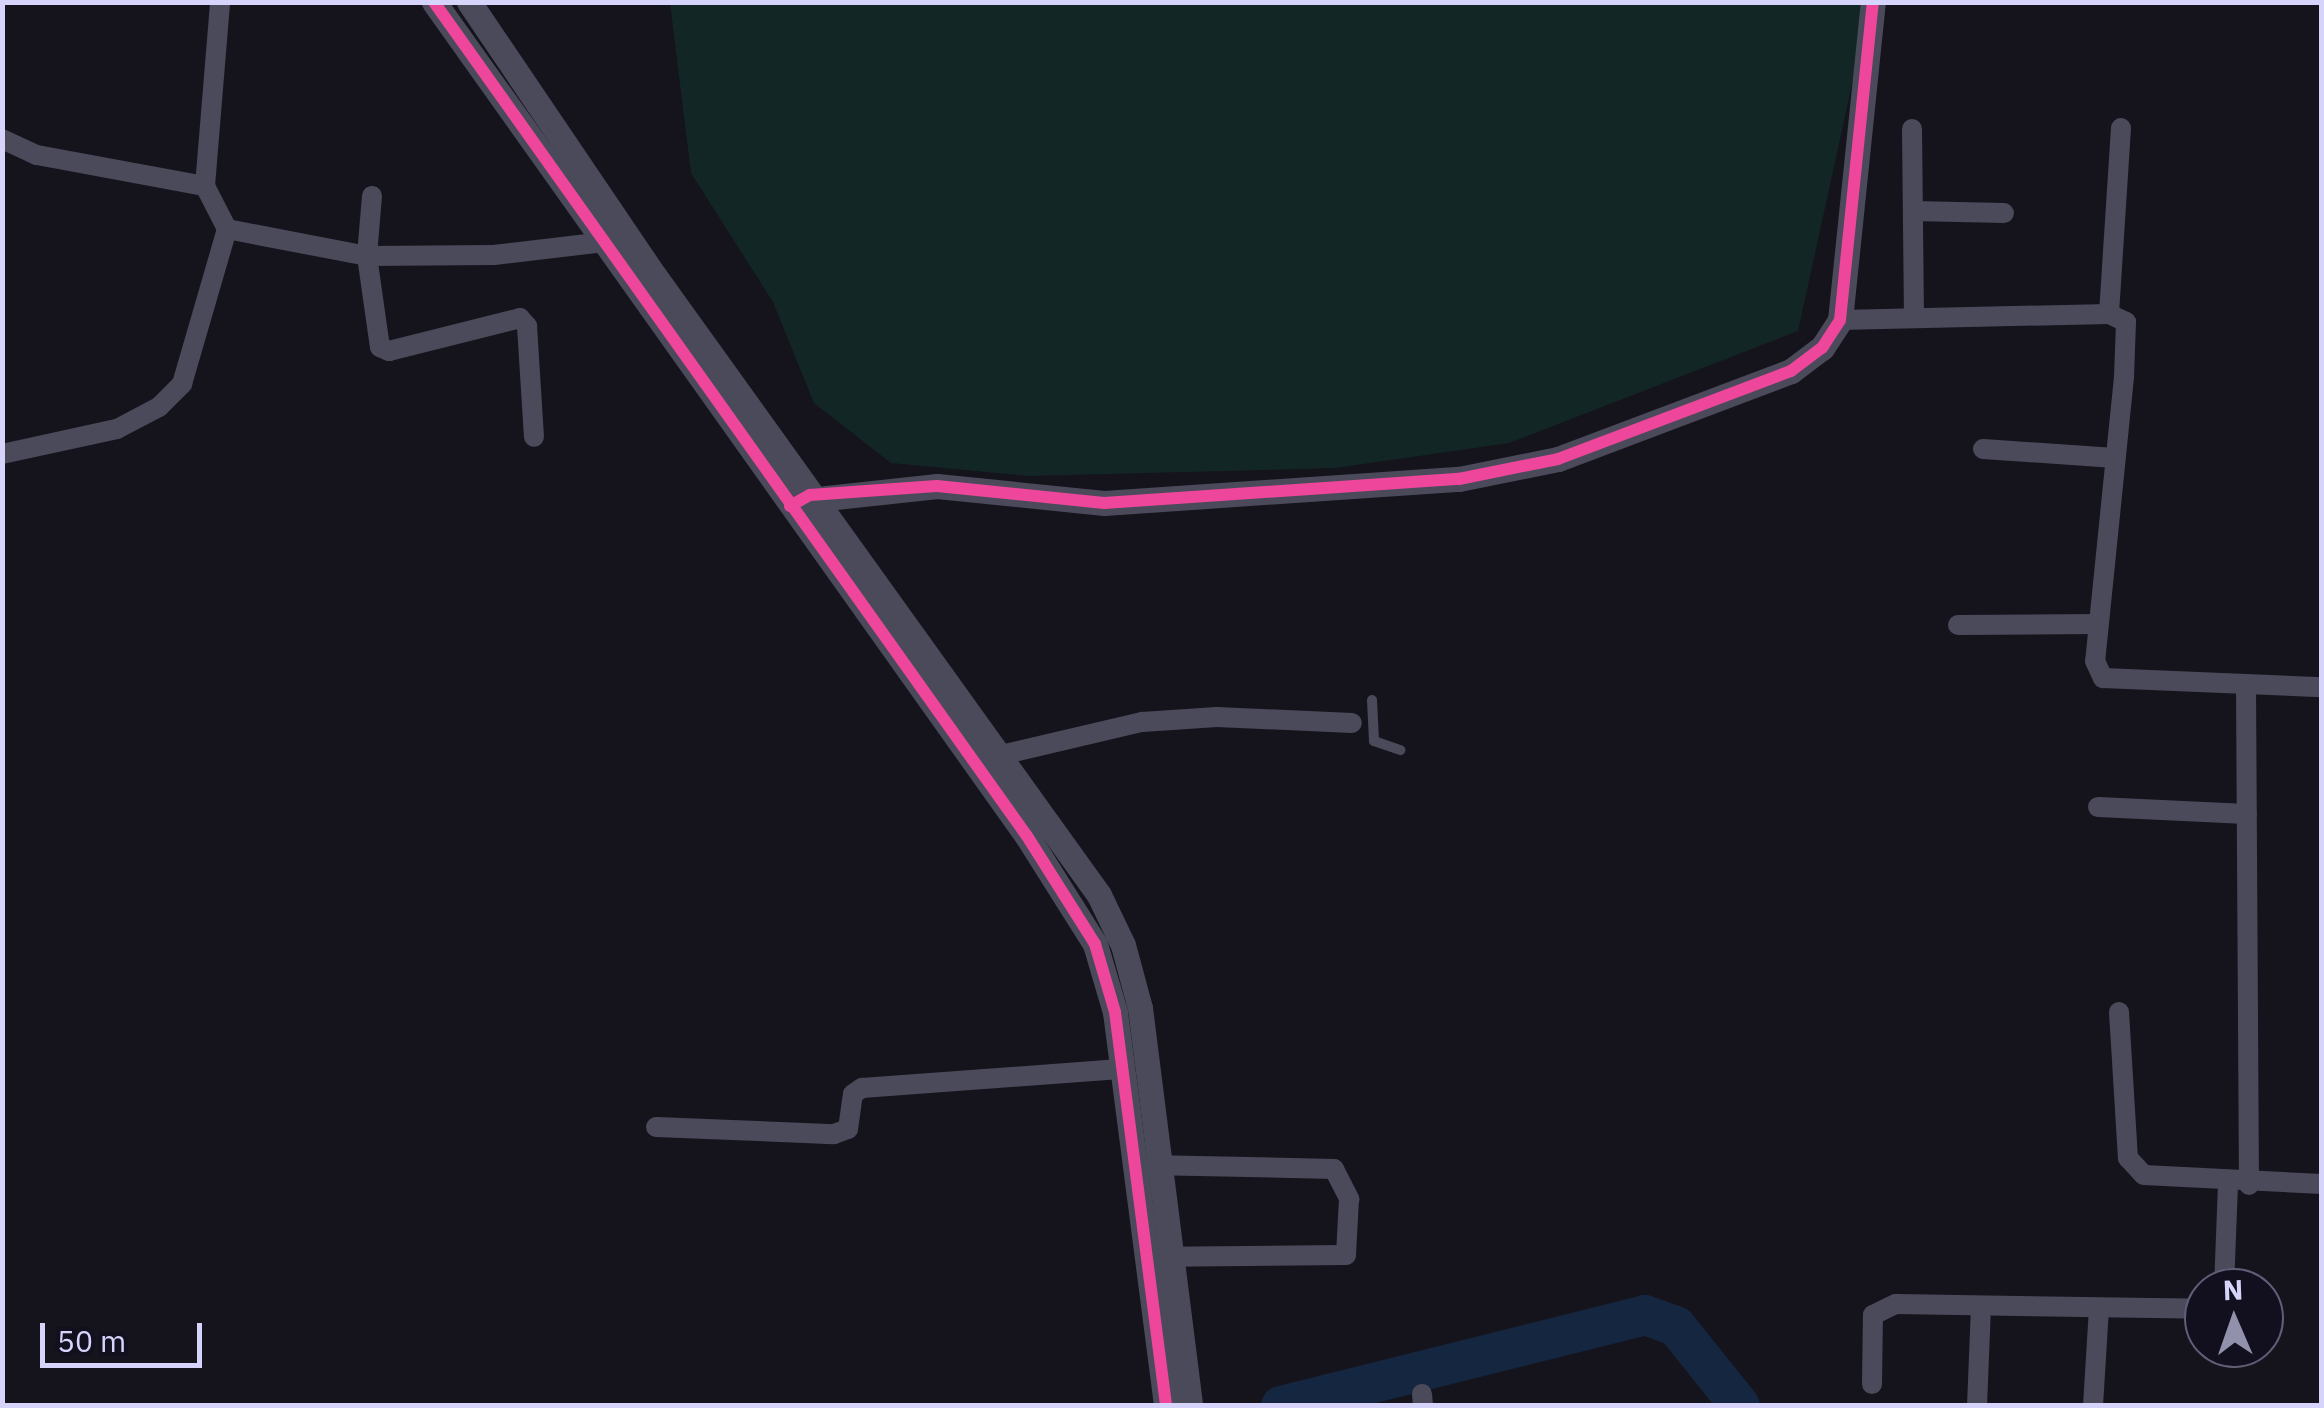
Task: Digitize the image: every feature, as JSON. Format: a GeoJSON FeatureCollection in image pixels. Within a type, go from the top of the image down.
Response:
{"type":"FeatureCollection","features":[{"type":"Feature","properties":{"kind":"street"},"geometry":{"type":"LineString","coordinates":[[2,454],[117,430],[171,396],[182,384],[227,229],[205,186],[220,2]]}},
{"type":"Feature","properties":{"kind":"street"},"geometry":{"type":"LineString","coordinates":[[434,2],[604,242],[1001,756],[1099,895],[1123,945],[1140,1008],[1146,1166],[1166,1406]]}},
{"type":"Feature","properties":{"kind":"street"},"geometry":{"type":"LineString","coordinates":[[469,2],[1075,907],[1108,980],[1123,1069],[1170,1257],[1190,1406]]}},
{"type":"Feature","properties":{"kind":"street"},"geometry":{"type":"LineString","coordinates":[[800,500],[961,486],[1135,502],[1342,490],[1510,471],[1632,434],[1792,370],[1822,348],[1840,320],[1873,2]]}},
{"type":"Feature","properties":{"kind":"street"},"geometry":{"type":"LineString","coordinates":[[2109,314],[2121,128]]}},
{"type":"Feature","properties":{"kind":"street"},"geometry":{"type":"LineString","coordinates":[[1912,129],[1914,318]]}},
{"type":"Feature","properties":{"kind":"street"},"geometry":{"type":"LineString","coordinates":[[2,138],[37,156],[205,186]]}},
{"type":"Feature","properties":{"kind":"street"},"geometry":{"type":"LineString","coordinates":[[372,196],[367,256],[380,347],[389,351],[502,318],[520,318],[527,326],[534,436]]}},
{"type":"Feature","properties":{"kind":"street"},"geometry":{"type":"LineString","coordinates":[[1913,211],[2004,213]]}},
{"type":"Feature","properties":{"kind":"street"},"geometry":{"type":"LineString","coordinates":[[227,229],[367,256],[494,255],[604,242]]}},
{"type":"Feature","properties":{"kind":"street"},"geometry":{"type":"LineString","coordinates":[[1840,320],[2109,314],[2126,322],[2095,661],[2103,678],[2322,688]]}},
{"type":"Feature","properties":{"kind":"street"},"geometry":{"type":"LineString","coordinates":[[1982,449],[2115,458]]}},
{"type":"Feature","properties":{"kind":"street"},"geometry":{"type":"LineString","coordinates":[[1958,625],[2098,624]]}},
{"type":"Feature","properties":{"kind":"street"},"geometry":{"type":"LineString","coordinates":[[2227,1268],[2239,1185],[2246,684]]}},
{"type":"Feature","properties":{"kind":"street"},"geometry":{"type":"LineString","coordinates":[[1001,756],[1142,722],[1217,716],[1352,723]]}},
{"type":"Feature","properties":{"kind":"street"},"geometry":{"type":"LineString","coordinates":[[2098,807],[2247,814]]}},
{"type":"Feature","properties":{"kind":"street"},"geometry":{"type":"LineString","coordinates":[[2119,1012],[2128,1158],[2144,1176],[2163,1181],[2239,1185],[2322,1184]]}},
{"type":"Feature","properties":{"kind":"street"},"geometry":{"type":"LineString","coordinates":[[656,1127],[834,1134],[848,1128],[853,1094],[862,1088],[1123,1069]]}},
{"type":"Feature","properties":{"kind":"street"},"geometry":{"type":"LineString","coordinates":[[1146,1166],[1334,1170],[1350,1199],[1346,1255],[1170,1257]]}},
{"type":"Feature","properties":{"kind":"street"},"geometry":{"type":"LineString","coordinates":[[1872,1384],[1877,1310],[1896,1304],[2184,1309]]}},
{"type":"Feature","properties":{"kind":"street"},"geometry":{"type":"LineString","coordinates":[[1977,1406],[1981,1306]]}},
{"type":"Feature","properties":{"kind":"street"},"geometry":{"type":"LineString","coordinates":[[2093,1406],[2099,1309]]}},
{"type":"Feature","properties":{"kind":"lane"},"geometry":{"type":"LineString","coordinates":[[1372,700],[1374,741],[1400,750]]}},
{"type":"Feature","properties":{"kind":"lane"},"geometry":{"type":"LineString","coordinates":[[1352,723],[1373,724]]}},
{"type":"Feature","properties":{"kind":"green space"},"geometry":{"type":"Polygon","coordinates":[[[1870,2],[1798,331],[1509,443],[1335,468],[1029,476],[891,463],[814,403],[773,302],[691,173],[670,3],[1870,2]]]}},
{"type":"Feature","properties":{"kind":"waterway"},"geometry":{"type":"LineString","coordinates":[[1281,1406],[1645,1315],[1676,1326],[1740,1406]]}},
{"type":"Feature","properties":{"kind":"cycle path"},"geometry":{"type":"LineString","coordinates":[[434,2],[1027,836],[1095,944],[1115,1012],[1166,1406]]}},
{"type":"Feature","properties":{"kind":"cycle path"},"geometry":{"type":"LineString","coordinates":[[790,506],[810,495],[937,486],[1104,503],[1459,479],[1558,459],[1791,371],[1822,348],[1840,320],[1873,2]]}}]}
